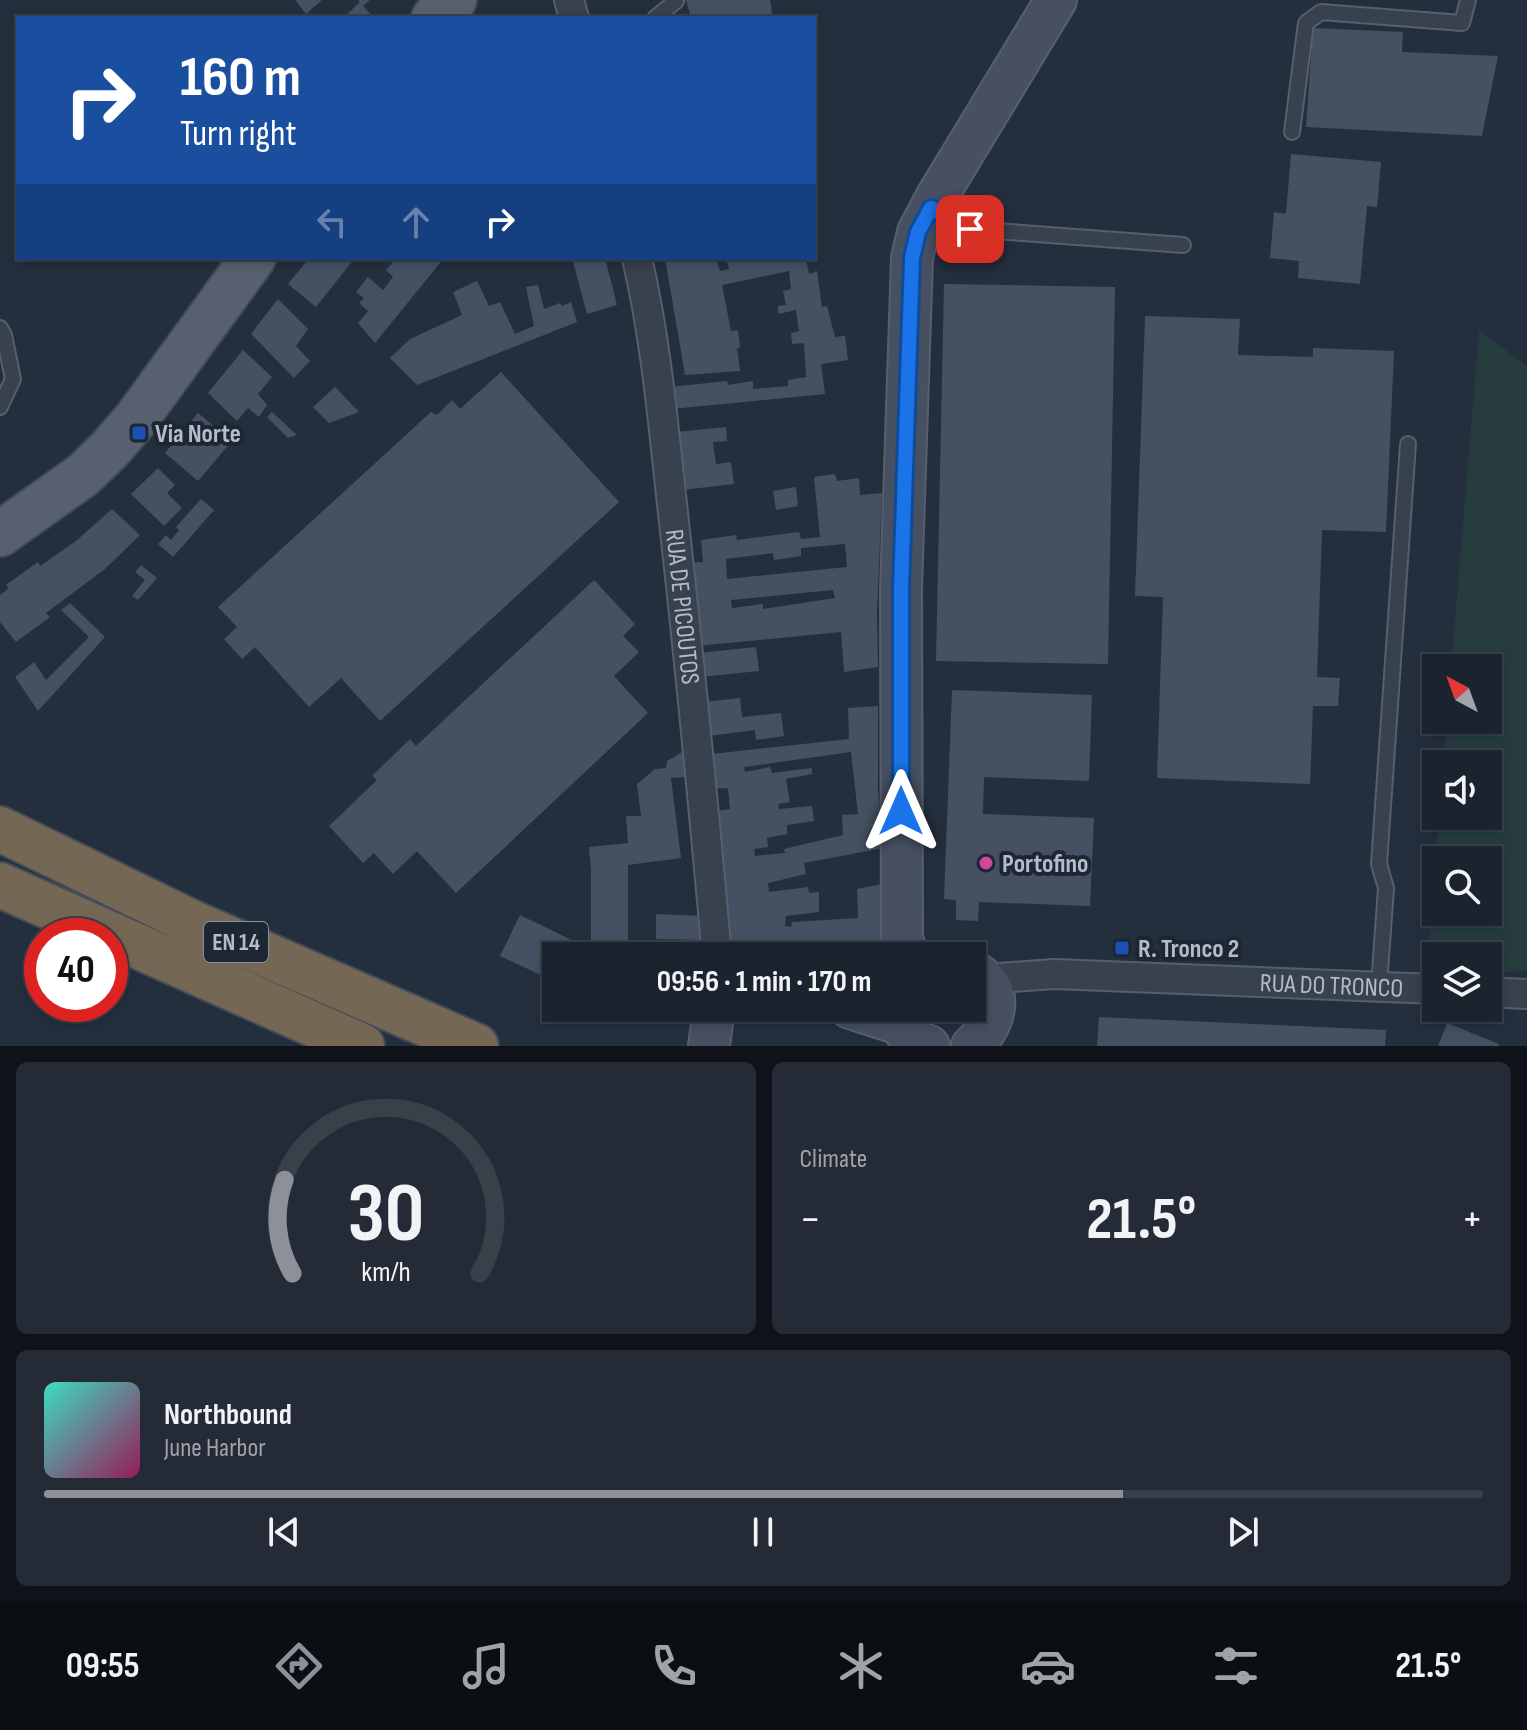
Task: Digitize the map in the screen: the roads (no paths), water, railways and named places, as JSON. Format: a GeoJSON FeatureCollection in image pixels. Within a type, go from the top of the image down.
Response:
{"type":"FeatureCollection","features":[{"type":"Feature","properties":{"kind":"highway","name":"EN 14"},"geometry":{"type":"LineString","coordinates":[[0,829],[193,923],[476,1046]]}},
{"type":"Feature","properties":{"kind":"highway","name":"EN 14"},"geometry":{"type":"LineString","coordinates":[[0,885],[362,1046]]}},
{"type":"Feature","properties":{"kind":"main road"},"geometry":{"type":"LineString","coordinates":[[436,16],[454,0]]}},
{"type":"Feature","properties":{"kind":"main road"},"geometry":{"type":"LineString","coordinates":[[0,534],[83,475],[110,449],[136,419],[252,260]]}},
{"type":"Feature","properties":{"kind":"street"},"geometry":{"type":"LineString","coordinates":[[903,942],[902,558],[912,258],[918,232],[931,208],[1056,0]]}},
{"type":"Feature","properties":{"kind":"street","name":"RUA DE PICOUTOS"},"geometry":{"type":"LineString","coordinates":[[637,260],[646,295],[660,402],[692,685],[716,942]]}},
{"type":"Feature","properties":{"kind":"street","name":"RUA DO TRONCO"},"geometry":{"type":"LineString","coordinates":[[986,975],[1054,974],[1422,988]]}},
{"type":"Feature","properties":{"kind":"street","name":"RUA DO TRONCO"},"geometry":{"type":"LineString","coordinates":[[972,1046],[991,1023],[993,993],[986,984]]}},
{"type":"Feature","properties":{"kind":"street"},"geometry":{"type":"LineString","coordinates":[[1502,993],[1527,994]]}},
{"type":"Feature","properties":{"kind":"street"},"geometry":{"type":"LineString","coordinates":[[709,1046],[712,1022]]}},
{"type":"Feature","properties":{"kind":"lane"},"geometry":{"type":"LineString","coordinates":[[1292,132],[1306,23],[1321,12],[1462,23],[1468,0]]}},
{"type":"Feature","properties":{"kind":"lane"},"geometry":{"type":"LineString","coordinates":[[657,16],[676,1]]}},
{"type":"Feature","properties":{"kind":"lane"},"geometry":{"type":"LineString","coordinates":[[931,208],[970,229],[1183,245]]}},
{"type":"Feature","properties":{"kind":"lane"},"geometry":{"type":"LineString","coordinates":[[0,328],[13,379],[0,407]]}},
{"type":"Feature","properties":{"kind":"lane"},"geometry":{"type":"LineString","coordinates":[[1379,986],[1386,888],[1379,864],[1408,444]]}},
{"type":"Feature","properties":{"kind":"place","name":"Via Norte"},"geometry":{"type":"Point","coordinates":[139,433]}},
{"type":"Feature","properties":{"kind":"place","name":"Portofino"},"geometry":{"type":"Point","coordinates":[986,863]}},
{"type":"Feature","properties":{"kind":"place","name":"R. Tronco 2"},"geometry":{"type":"Point","coordinates":[1122,948]}}]}
